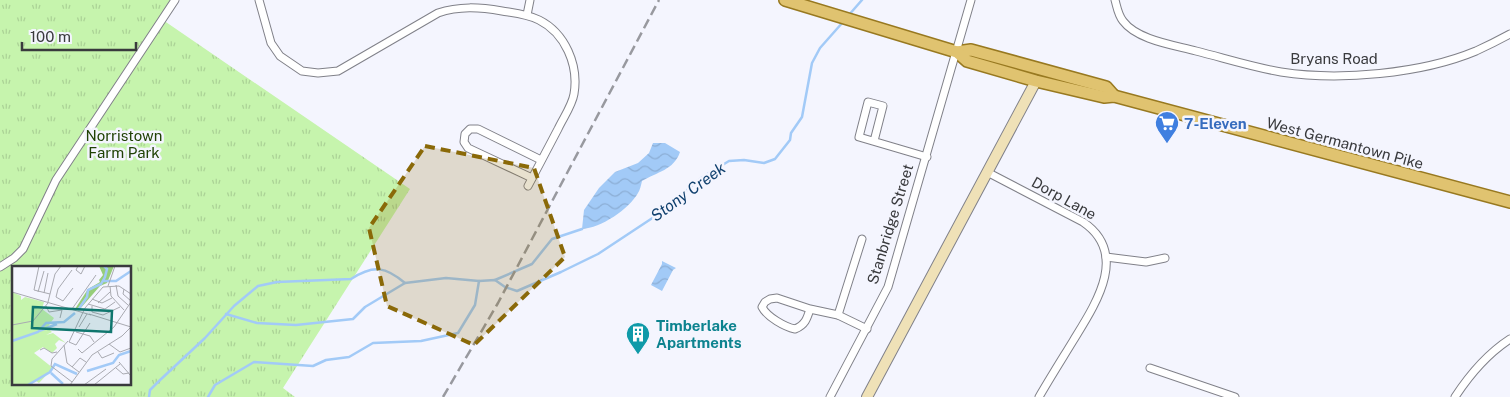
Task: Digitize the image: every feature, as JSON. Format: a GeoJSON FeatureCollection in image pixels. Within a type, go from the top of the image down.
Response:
{"type":"FeatureCollection","features":[{"type":"Feature","properties":{"kind":"main road","name":"West Germantown Pike"},"geometry":{"type":"LineString","coordinates":[[785,0],[957,52],[971,50],[1106,87],[1114,96]]}},
{"type":"Feature","properties":{"kind":"main road","name":"West Germantown Pike"},"geometry":{"type":"LineString","coordinates":[[957,52],[967,61],[1036,81],[1104,97],[1114,96],[1510,202]]}},
{"type":"Feature","properties":{"kind":"street"},"geometry":{"type":"LineString","coordinates":[[0,267],[14,258],[23,249],[56,180],[175,0]]}},
{"type":"Feature","properties":{"kind":"street"},"geometry":{"type":"LineString","coordinates":[[259,0],[274,49],[286,61],[302,71],[310,73],[338,71],[438,13],[445,11],[474,6],[527,15],[544,23],[562,41],[572,59],[575,85],[571,103],[528,186]]}},
{"type":"Feature","properties":{"kind":"street"},"geometry":{"type":"LineString","coordinates":[[527,15],[530,0]]}},
{"type":"Feature","properties":{"kind":"street","name":"Stanbridge Street"},"geometry":{"type":"LineString","coordinates":[[830,397],[888,287],[971,0]]}},
{"type":"Feature","properties":{"kind":"street","name":"Bryans Road"},"geometry":{"type":"LineString","coordinates":[[1115,0],[1117,10],[1123,22],[1143,36],[1281,72],[1316,75],[1353,75],[1395,71],[1427,65],[1475,52],[1510,34]]}},
{"type":"Feature","properties":{"kind":"street"},"geometry":{"type":"LineString","coordinates":[[867,397],[1036,81]]}},
{"type":"Feature","properties":{"kind":"street"},"geometry":{"type":"LineString","coordinates":[[874,141],[883,106],[868,102],[859,137],[927,157]]}},
{"type":"Feature","properties":{"kind":"street"},"geometry":{"type":"LineString","coordinates":[[532,178],[468,148],[464,142],[465,134],[470,129],[478,129],[541,160]]}},
{"type":"Feature","properties":{"kind":"street","name":"Dorp Lane"},"geometry":{"type":"LineString","coordinates":[[987,172],[1095,230],[1106,257]]}},
{"type":"Feature","properties":{"kind":"street"},"geometry":{"type":"LineString","coordinates":[[838,315],[862,239]]}},
{"type":"Feature","properties":{"kind":"street"},"geometry":{"type":"LineString","coordinates":[[1039,397],[1096,304],[1106,270],[1106,257],[1146,262],[1165,258]]}},
{"type":"Feature","properties":{"kind":"street"},"geometry":{"type":"LineString","coordinates":[[810,309],[806,321],[801,327],[795,329],[770,317],[762,306],[770,299],[777,298],[810,309],[838,315],[867,329]]}},
{"type":"Feature","properties":{"kind":"street"},"geometry":{"type":"LineString","coordinates":[[1455,397],[1476,368],[1497,348],[1510,339]]}},
{"type":"Feature","properties":{"kind":"street"},"geometry":{"type":"LineString","coordinates":[[1150,368],[1235,397]]}},
{"type":"Feature","properties":{"kind":"highlighted area"},"geometry":{"type":"Polygon","coordinates":[[[425,146],[534,168],[565,257],[474,345],[387,306],[369,228],[425,146]]]}},
{"type":"Feature","properties":{"kind":"green space","name":"Norristown Farm Park"},"geometry":{"type":"Polygon","coordinates":[[[0,0],[172,0],[160,18],[410,189],[283,388],[295,397],[0,397],[0,0]]]}},
{"type":"Feature","properties":{"kind":"water"},"geometry":{"type":"Polygon","coordinates":[[[653,143],[665,143],[680,152],[674,163],[642,181],[634,199],[614,217],[598,225],[582,229],[584,210],[599,188],[615,172],[638,163],[649,153],[653,143]]]}},
{"type":"Feature","properties":{"kind":"water"},"geometry":{"type":"Polygon","coordinates":[[[662,261],[676,268],[673,270],[662,291],[651,285],[662,261]]]}},
{"type":"Feature","properties":{"kind":"waterway","name":"Stony Creek"},"geometry":{"type":"LineString","coordinates":[[848,16],[862,0]]}},
{"type":"Feature","properties":{"kind":"waterway","name":"Stony Creek"},"geometry":{"type":"LineString","coordinates":[[149,397],[150,390],[205,338],[234,306],[258,286],[277,282],[351,279],[366,271],[380,269],[392,274],[405,283],[446,278],[479,281],[495,280],[505,287],[517,291],[598,254],[660,213],[701,178],[729,161],[744,160],[764,163],[775,159],[790,140],[791,133],[802,117],[812,63],[820,48],[843,22]]}},
{"type":"Feature","properties":{"kind":"waterway","name":"Stony Creek"},"geometry":{"type":"LineString","coordinates":[[495,280],[532,264],[552,239],[582,229]]}},
{"type":"Feature","properties":{"kind":"waterway","name":"Stony Creek"},"geometry":{"type":"LineString","coordinates":[[208,397],[215,385],[254,362],[313,366],[326,360],[349,357],[373,343],[421,341],[458,333],[475,305],[479,281]]}},
{"type":"Feature","properties":{"kind":"waterway","name":"Stony Creek"},"geometry":{"type":"LineString","coordinates":[[226,314],[257,323],[296,325],[353,319],[365,307],[405,283]]}},
{"type":"Feature","properties":{"kind":"railway"},"geometry":{"type":"LineString","coordinates":[[443,397],[498,303],[659,0]]}},
{"type":"Feature","properties":{"kind":"place","name":"7-Eleven"},"geometry":{"type":"Point","coordinates":[1167,144]}},
{"type":"Feature","properties":{"kind":"place","name":"Timberlake Apartments"},"geometry":{"type":"Point","coordinates":[638,355]}}]}
